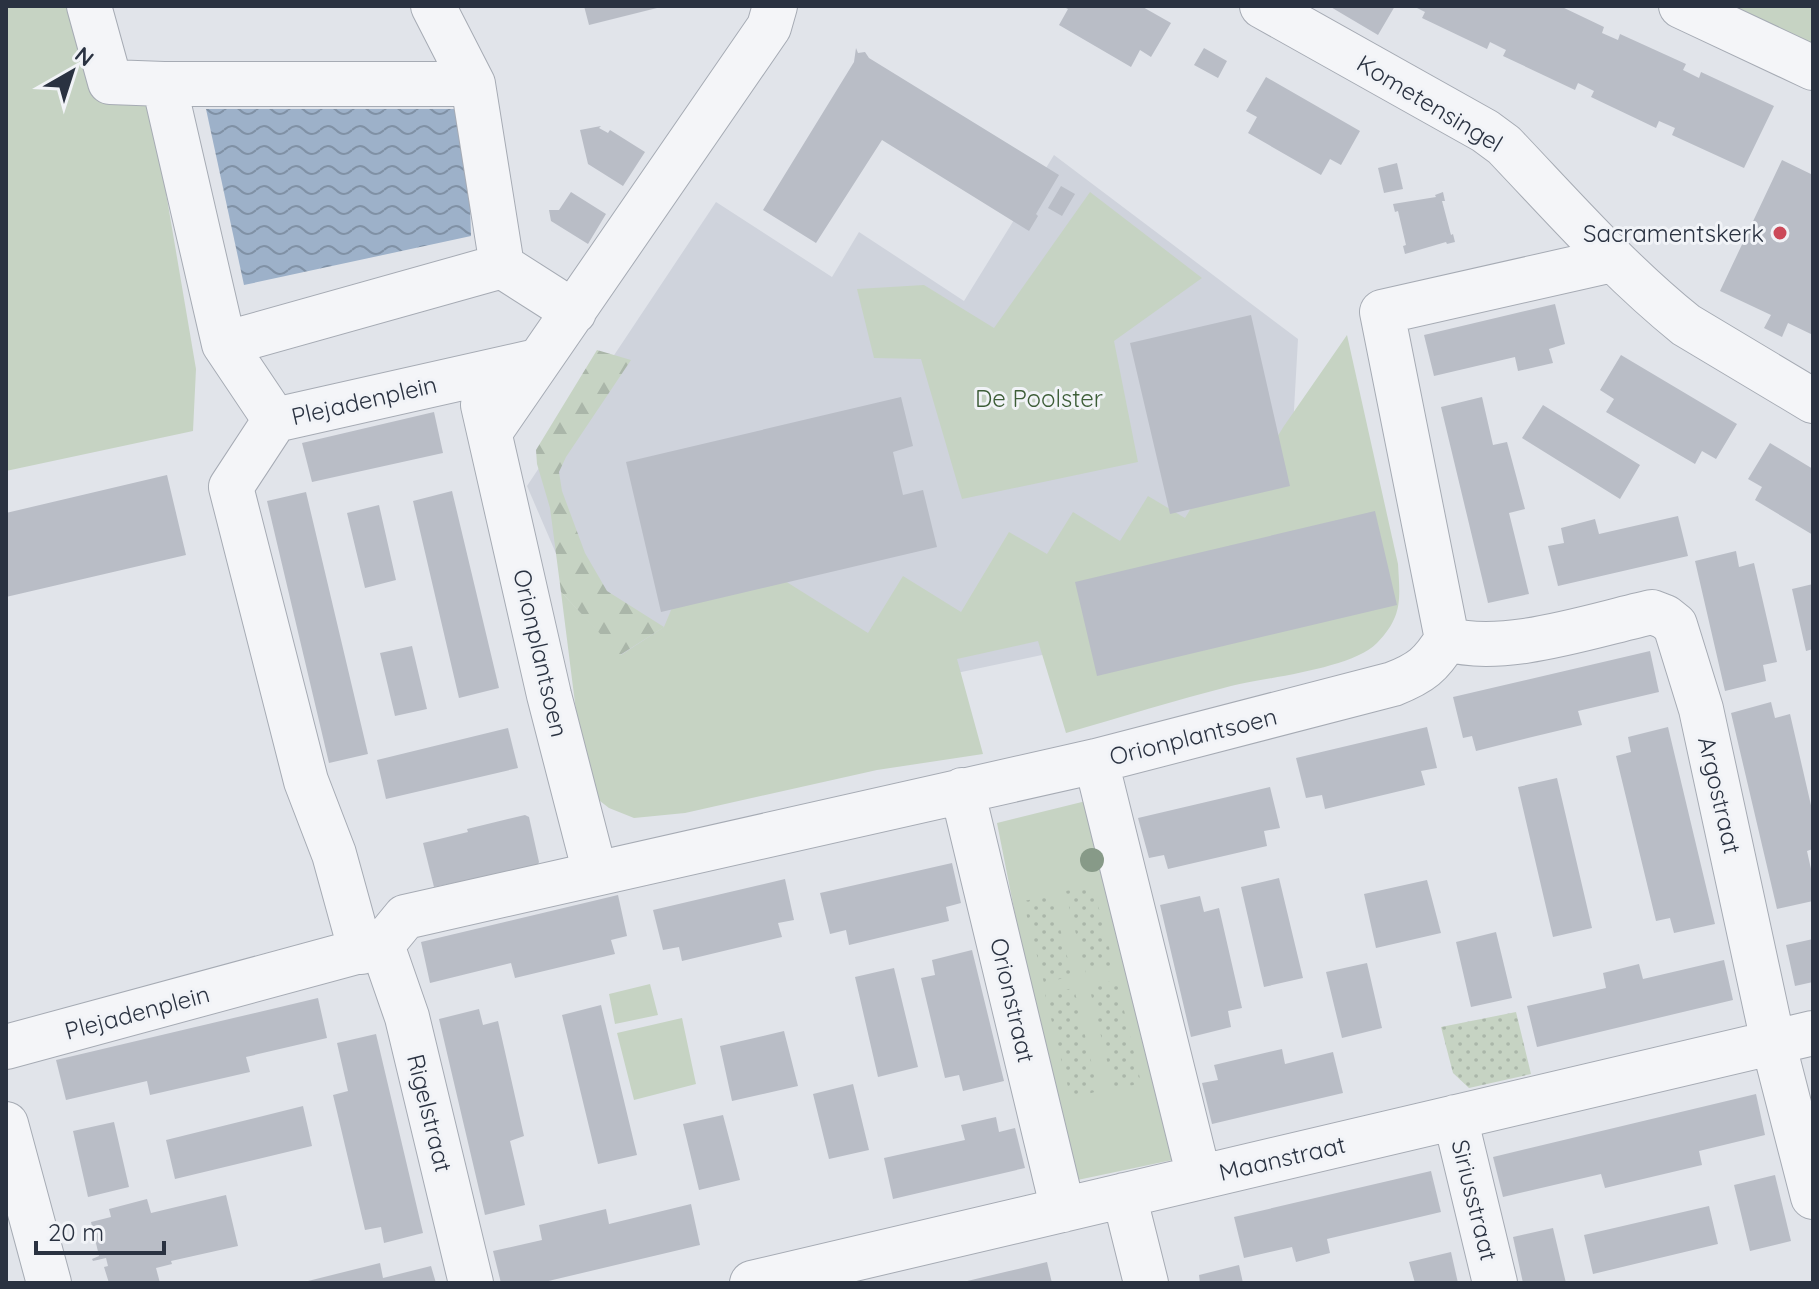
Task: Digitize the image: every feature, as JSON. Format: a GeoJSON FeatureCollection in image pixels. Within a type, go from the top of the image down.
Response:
{"type":"FeatureCollection","features":[{"type":"Feature","properties":{"kind":"street"},"geometry":{"type":"LineString","coordinates":[[89,6],[110,82],[473,84]]}},
{"type":"Feature","properties":{"kind":"street"},"geometry":{"type":"LineString","coordinates":[[433,6],[473,84],[502,266]]}},
{"type":"Feature","properties":{"kind":"street"},"geometry":{"type":"LineString","coordinates":[[490,432],[769,27],[775,6]]}},
{"type":"Feature","properties":{"kind":"street","name":"Kometensingel"},"geometry":{"type":"LineString","coordinates":[[1262,6],[1485,131],[1504,145],[1612,260],[1686,325],[1813,401]]}},
{"type":"Feature","properties":{"kind":"street"},"geometry":{"type":"LineString","coordinates":[[1681,6],[1813,68]]}},
{"type":"Feature","properties":{"kind":"street"},"geometry":{"type":"LineString","coordinates":[[164,84],[224,344],[275,420]]}},
{"type":"Feature","properties":{"kind":"street"},"geometry":{"type":"LineString","coordinates":[[1447,639],[1382,312],[1612,260]]}},
{"type":"Feature","properties":{"kind":"street"},"geometry":{"type":"LineString","coordinates":[[224,344],[502,266],[574,312]]}},
{"type":"Feature","properties":{"kind":"street","name":"Plejadenplein"},"geometry":{"type":"LineString","coordinates":[[6,1047],[371,948],[306,781],[231,487],[275,420],[537,361]]}},
{"type":"Feature","properties":{"kind":"street","name":"Orionplantsoen"},"geometry":{"type":"LineString","coordinates":[[475,374],[549,695],[595,873]]}},
{"type":"Feature","properties":{"kind":"street","name":"Argostraat"},"geometry":{"type":"LineString","coordinates":[[1447,639],[1467,645],[1503,645],[1652,612],[1675,625],[1793,1037],[1813,1197]]}},
{"type":"Feature","properties":{"kind":"street","name":"Orionplantsoen"},"geometry":{"type":"LineString","coordinates":[[371,948],[405,917],[1096,761],[1393,684],[1418,674],[1435,659],[1447,639]]}},
{"type":"Feature","properties":{"kind":"street"},"geometry":{"type":"LineString","coordinates":[[1096,761],[1199,1177]]}},
{"type":"Feature","properties":{"kind":"street","name":"Orionstraat"},"geometry":{"type":"LineString","coordinates":[[962,790],[1063,1210]]}},
{"type":"Feature","properties":{"kind":"street","name":"Rigelstraat"},"geometry":{"type":"LineString","coordinates":[[371,948],[407,1017],[471,1283]]}},
{"type":"Feature","properties":{"kind":"street","name":"Maanstraat"},"geometry":{"type":"LineString","coordinates":[[752,1283],[804,1277],[1124,1195],[1793,1037]]}},
{"type":"Feature","properties":{"kind":"street","name":"Siriusstraat"},"geometry":{"type":"LineString","coordinates":[[1455,1117],[1495,1283]]}},
{"type":"Feature","properties":{"kind":"street"},"geometry":{"type":"LineString","coordinates":[[6,1124],[49,1283]]}},
{"type":"Feature","properties":{"kind":"street"},"geometry":{"type":"LineString","coordinates":[[1124,1195],[1146,1283]]}},
{"type":"Feature","properties":{"kind":"shaded area"},"geometry":{"type":"Polygon","coordinates":[[[1054,155],[1298,339],[1283,604],[711,725],[614,688],[527,486],[716,202],[832,277],[859,232],[964,301],[1054,155]]]}},
{"type":"Feature","properties":{"kind":"green space"},"geometry":{"type":"Polygon","coordinates":[[[6,6],[77,6],[149,93],[196,369],[193,431],[6,471],[6,6]]]}},
{"type":"Feature","properties":{"kind":"green space"},"geometry":{"type":"Polygon","coordinates":[[[1722,6],[1813,6],[1813,48],[1722,6]]]}},
{"type":"Feature","properties":{"kind":"green space","name":"De Poolster"},"geometry":{"type":"Polygon","coordinates":[[[1090,192],[1202,278],[1114,341],[1138,462],[962,499],[921,359],[874,358],[857,289],[924,285],[994,328],[1090,192]]]}},
{"type":"Feature","properties":{"kind":"green space"},"geometry":{"type":"Polygon","coordinates":[[[1347,335],[1399,576],[1398,606],[1392,624],[1365,652],[1329,666],[1231,686],[1066,733],[1038,641],[957,659],[983,754],[877,770],[685,813],[634,818],[609,808],[591,794],[585,782],[561,592],[621,655],[664,627],[715,505],[785,581],[868,633],[903,576],[961,612],[1009,532],[1047,554],[1073,512],[1120,541],[1148,496],[1185,518],[1208,480],[1253,476],[1347,335]]]}},
{"type":"Feature","properties":{"kind":"green space"},"geometry":{"type":"Polygon","coordinates":[[[597,350],[631,360],[559,472],[562,491],[585,553],[607,591],[664,627],[620,655],[561,592],[550,508],[537,464],[536,450],[597,350]]]}},
{"type":"Feature","properties":{"kind":"green space"},"geometry":{"type":"Polygon","coordinates":[[[1086,801],[1177,1159],[1068,1182],[997,823],[1086,801]]]}},
{"type":"Feature","properties":{"kind":"green space"},"geometry":{"type":"Polygon","coordinates":[[[1093,886],[1114,966],[1086,973],[1065,891],[1093,886]]]}},
{"type":"Feature","properties":{"kind":"green space"},"geometry":{"type":"Polygon","coordinates":[[[1052,896],[1072,976],[1044,983],[1023,901],[1052,896]]]}},
{"type":"Feature","properties":{"kind":"green space"},"geometry":{"type":"Polygon","coordinates":[[[1117,980],[1141,1083],[1114,1090],[1089,986],[1117,980]]]}},
{"type":"Feature","properties":{"kind":"green space"},"geometry":{"type":"Polygon","coordinates":[[[650,984],[658,1015],[615,1024],[609,994],[650,984]]]}},
{"type":"Feature","properties":{"kind":"green space"},"geometry":{"type":"Polygon","coordinates":[[[1074,988],[1098,1091],[1071,1099],[1045,994],[1074,988]]]}},
{"type":"Feature","properties":{"kind":"green space"},"geometry":{"type":"Polygon","coordinates":[[[1516,1012],[1531,1074],[1469,1088],[1453,1073],[1441,1027],[1516,1012]]]}},
{"type":"Feature","properties":{"kind":"green space"},"geometry":{"type":"Polygon","coordinates":[[[682,1018],[696,1084],[634,1100],[617,1033],[682,1018]]]}},
{"type":"Feature","properties":{"kind":"water"},"geometry":{"type":"Polygon","coordinates":[[[206,109],[467,109],[471,236],[244,285],[206,109]]]}},
{"type":"Feature","properties":{"kind":"building"},"geometry":{"type":"Polygon","coordinates":[[[584,6],[661,6],[661,7],[589,25],[584,6]]]}},
{"type":"Feature","properties":{"kind":"building"},"geometry":{"type":"Polygon","coordinates":[[[1062,6],[1141,6],[1171,23],[1151,57],[1140,50],[1131,67],[1059,25],[1068,9],[1062,6]]]}},
{"type":"Feature","properties":{"kind":"building"},"geometry":{"type":"Polygon","coordinates":[[[1329,6],[1395,6],[1378,35],[1329,6]]]}},
{"type":"Feature","properties":{"kind":"building"},"geometry":{"type":"Polygon","coordinates":[[[1413,6],[1560,6],[1604,27],[1602,33],[1618,40],[1620,34],[1686,64],[1683,70],[1699,78],[1701,72],[1774,106],[1744,168],[1672,135],[1675,128],[1659,121],[1656,128],[1591,97],[1594,91],[1578,83],[1575,90],[1503,56],[1506,50],[1490,42],[1487,49],[1422,18],[1425,12],[1413,6]]]}},
{"type":"Feature","properties":{"kind":"building"},"geometry":{"type":"Polygon","coordinates":[[[856,48],[858,53],[865,52],[869,58],[1059,175],[1029,231],[882,140],[816,243],[763,210],[854,62],[856,48]]]}},
{"type":"Feature","properties":{"kind":"building"},"geometry":{"type":"Polygon","coordinates":[[[1204,48],[1227,61],[1218,78],[1194,65],[1204,48]]]}},
{"type":"Feature","properties":{"kind":"building"},"geometry":{"type":"Polygon","coordinates":[[[1266,77],[1360,131],[1341,165],[1330,159],[1321,175],[1248,133],[1257,117],[1246,111],[1266,77]]]}},
{"type":"Feature","properties":{"kind":"building"},"geometry":{"type":"Polygon","coordinates":[[[601,126],[599,128],[608,133],[610,130],[645,152],[623,186],[588,164],[580,130],[601,126]]]}},
{"type":"Feature","properties":{"kind":"building","name":"Sacramentskerk"},"geometry":{"type":"Polygon","coordinates":[[[1782,160],[1813,175],[1813,335],[1788,323],[1782,337],[1764,328],[1771,315],[1720,291],[1782,160]]]}},
{"type":"Feature","properties":{"kind":"building"},"geometry":{"type":"Polygon","coordinates":[[[1397,163],[1403,189],[1384,193],[1378,168],[1397,163]]]}},
{"type":"Feature","properties":{"kind":"building"},"geometry":{"type":"Polygon","coordinates":[[[1061,186],[1075,194],[1062,216],[1048,208],[1061,186]]]}},
{"type":"Feature","properties":{"kind":"building"},"geometry":{"type":"Polygon","coordinates":[[[571,192],[606,214],[588,244],[551,221],[549,210],[559,210],[571,192]]]}},
{"type":"Feature","properties":{"kind":"building"},"geometry":{"type":"Polygon","coordinates":[[[1443,192],[1445,201],[1442,201],[1455,242],[1405,254],[1403,246],[1406,245],[1398,211],[1395,212],[1393,204],[1436,197],[1443,192]]]}},
{"type":"Feature","properties":{"kind":"building"},"geometry":{"type":"Polygon","coordinates":[[[1555,304],[1565,344],[1549,349],[1553,363],[1518,371],[1515,357],[1434,376],[1424,335],[1555,304]]]}},
{"type":"Feature","properties":{"kind":"building"},"geometry":{"type":"Polygon","coordinates":[[[1251,315],[1290,486],[1170,514],[1130,343],[1251,315]]]}},
{"type":"Feature","properties":{"kind":"building"},"geometry":{"type":"Polygon","coordinates":[[[1621,355],[1737,424],[1716,459],[1702,451],[1695,464],[1606,412],[1614,399],[1600,390],[1621,355]]]}},
{"type":"Feature","properties":{"kind":"building"},"geometry":{"type":"Polygon","coordinates":[[[901,397],[913,446],[893,452],[903,495],[923,490],[937,547],[661,612],[626,462],[901,397]]]}},
{"type":"Feature","properties":{"kind":"building"},"geometry":{"type":"Polygon","coordinates":[[[1482,397],[1493,445],[1507,442],[1525,509],[1509,513],[1529,594],[1488,603],[1441,407],[1482,397]]]}},
{"type":"Feature","properties":{"kind":"building"},"geometry":{"type":"Polygon","coordinates":[[[1543,405],[1640,465],[1620,499],[1522,438],[1543,405]]]}},
{"type":"Feature","properties":{"kind":"building"},"geometry":{"type":"Polygon","coordinates":[[[434,412],[443,453],[312,482],[302,443],[434,412]]]}},
{"type":"Feature","properties":{"kind":"building"},"geometry":{"type":"Polygon","coordinates":[[[1770,443],[1813,469],[1813,535],[1755,500],[1762,487],[1748,479],[1770,443]]]}},
{"type":"Feature","properties":{"kind":"building"},"geometry":{"type":"Polygon","coordinates":[[[167,475],[186,555],[6,597],[6,513],[167,475]]]}},
{"type":"Feature","properties":{"kind":"building"},"geometry":{"type":"Polygon","coordinates":[[[452,491],[499,688],[459,698],[413,501],[452,491]]]}},
{"type":"Feature","properties":{"kind":"building"},"geometry":{"type":"Polygon","coordinates":[[[306,492],[368,754],[329,763],[267,501],[306,492]]]}},
{"type":"Feature","properties":{"kind":"building"},"geometry":{"type":"Polygon","coordinates":[[[379,505],[396,580],[365,588],[347,513],[379,505]]]}},
{"type":"Feature","properties":{"kind":"building"},"geometry":{"type":"Polygon","coordinates":[[[1375,511],[1397,605],[1097,676],[1075,582],[1375,511]]]}},
{"type":"Feature","properties":{"kind":"building"},"geometry":{"type":"Polygon","coordinates":[[[1678,516],[1688,556],[1558,586],[1548,546],[1564,543],[1561,528],[1595,519],[1599,534],[1678,516]]]}},
{"type":"Feature","properties":{"kind":"building"},"geometry":{"type":"Polygon","coordinates":[[[1736,551],[1739,567],[1754,563],[1777,662],[1763,665],[1766,681],[1725,691],[1695,561],[1736,551]]]}},
{"type":"Feature","properties":{"kind":"building"},"geometry":{"type":"Polygon","coordinates":[[[1813,584],[1813,649],[1806,651],[1792,589],[1813,584]]]}},
{"type":"Feature","properties":{"kind":"building"},"geometry":{"type":"Polygon","coordinates":[[[412,646],[427,709],[395,716],[380,653],[412,646]]]}},
{"type":"Feature","properties":{"kind":"building"},"geometry":{"type":"Polygon","coordinates":[[[1650,651],[1659,692],[1578,711],[1582,725],[1476,751],[1472,736],[1463,738],[1453,697],[1650,651]]]}},
{"type":"Feature","properties":{"kind":"building"},"geometry":{"type":"Polygon","coordinates":[[[1771,702],[1775,718],[1790,714],[1813,814],[1813,849],[1807,851],[1813,878],[1813,901],[1777,909],[1731,713],[1771,702]]]}},
{"type":"Feature","properties":{"kind":"building"},"geometry":{"type":"Polygon","coordinates":[[[1427,727],[1437,768],[1421,771],[1425,785],[1325,809],[1322,795],[1306,798],[1296,758],[1427,727]]]}},
{"type":"Feature","properties":{"kind":"building"},"geometry":{"type":"Polygon","coordinates":[[[1668,727],[1715,924],[1674,933],[1670,918],[1656,921],[1616,756],[1631,752],[1628,737],[1668,727]]]}},
{"type":"Feature","properties":{"kind":"building"},"geometry":{"type":"Polygon","coordinates":[[[508,728],[518,768],[386,799],[377,760],[508,728]]]}},
{"type":"Feature","properties":{"kind":"building"},"geometry":{"type":"Polygon","coordinates":[[[1557,778],[1592,928],[1553,937],[1518,787],[1557,778]]]}},
{"type":"Feature","properties":{"kind":"building"},"geometry":{"type":"Polygon","coordinates":[[[1270,787],[1280,828],[1264,831],[1267,846],[1168,869],[1164,855],[1149,858],[1138,818],[1270,787]]]}},
{"type":"Feature","properties":{"kind":"building"},"geometry":{"type":"Polygon","coordinates":[[[525,815],[529,817],[539,862],[537,866],[434,887],[423,843],[525,815]]]}},
{"type":"Feature","properties":{"kind":"building"},"geometry":{"type":"Polygon","coordinates":[[[952,863],[961,903],[946,907],[949,921],[849,945],[846,930],[830,934],[820,893],[952,863]]]}},
{"type":"Feature","properties":{"kind":"building"},"geometry":{"type":"Polygon","coordinates":[[[1279,878],[1303,978],[1264,987],[1241,887],[1279,878]]]}},
{"type":"Feature","properties":{"kind":"building"},"geometry":{"type":"Polygon","coordinates":[[[785,879],[794,920],[778,923],[782,937],[682,961],[679,947],[663,950],[653,910],[785,879]]]}},
{"type":"Feature","properties":{"kind":"building"},"geometry":{"type":"Polygon","coordinates":[[[1427,880],[1441,933],[1376,948],[1364,894],[1427,880]]]}},
{"type":"Feature","properties":{"kind":"building"},"geometry":{"type":"Polygon","coordinates":[[[618,895],[627,936],[611,940],[615,954],[515,978],[511,963],[430,983],[421,942],[618,895]]]}},
{"type":"Feature","properties":{"kind":"building"},"geometry":{"type":"Polygon","coordinates":[[[1200,896],[1204,912],[1219,908],[1242,1008],[1228,1011],[1231,1027],[1191,1037],[1160,905],[1200,896]]]}},
{"type":"Feature","properties":{"kind":"building"},"geometry":{"type":"Polygon","coordinates":[[[1496,932],[1512,998],[1471,1007],[1456,942],[1496,932]]]}},
{"type":"Feature","properties":{"kind":"building"},"geometry":{"type":"Polygon","coordinates":[[[1813,939],[1813,982],[1795,986],[1786,945],[1813,939]]]}},
{"type":"Feature","properties":{"kind":"building"},"geometry":{"type":"Polygon","coordinates":[[[972,950],[1004,1081],[963,1091],[959,1075],[945,1078],[921,978],[935,975],[932,960],[972,950]]]}},
{"type":"Feature","properties":{"kind":"building"},"geometry":{"type":"Polygon","coordinates":[[[1724,960],[1733,1000],[1537,1047],[1527,1006],[1606,988],[1603,973],[1639,964],[1643,979],[1724,960]]]}},
{"type":"Feature","properties":{"kind":"building"},"geometry":{"type":"Polygon","coordinates":[[[1367,963],[1382,1028],[1342,1038],[1326,972],[1367,963]]]}},
{"type":"Feature","properties":{"kind":"building"},"geometry":{"type":"Polygon","coordinates":[[[894,968],[918,1067],[878,1077],[855,977],[894,968]]]}},
{"type":"Feature","properties":{"kind":"building"},"geometry":{"type":"Polygon","coordinates":[[[318,998],[327,1038],[246,1057],[250,1072],[150,1095],[147,1081],[66,1100],[56,1060],[318,998]]]}},
{"type":"Feature","properties":{"kind":"building"},"geometry":{"type":"Polygon","coordinates":[[[601,1005],[637,1155],[598,1164],[562,1015],[601,1005]]]}},
{"type":"Feature","properties":{"kind":"building"},"geometry":{"type":"Polygon","coordinates":[[[479,1009],[483,1025],[498,1021],[524,1136],[510,1141],[525,1205],[485,1215],[439,1019],[479,1009]]]}},
{"type":"Feature","properties":{"kind":"building"},"geometry":{"type":"Polygon","coordinates":[[[784,1031],[798,1086],[732,1101],[720,1046],[784,1031]]]}},
{"type":"Feature","properties":{"kind":"building"},"geometry":{"type":"Polygon","coordinates":[[[376,1034],[423,1233],[384,1243],[381,1227],[365,1230],[333,1095],[348,1091],[337,1043],[376,1034]]]}},
{"type":"Feature","properties":{"kind":"building"},"geometry":{"type":"Polygon","coordinates":[[[1282,1049],[1285,1064],[1333,1052],[1343,1093],[1212,1124],[1202,1083],[1218,1080],[1214,1065],[1282,1049]]]}},
{"type":"Feature","properties":{"kind":"building"},"geometry":{"type":"Polygon","coordinates":[[[853,1084],[869,1150],[829,1159],[813,1094],[853,1084]]]}},
{"type":"Feature","properties":{"kind":"building"},"geometry":{"type":"Polygon","coordinates":[[[1756,1094],[1765,1135],[1699,1151],[1702,1165],[1605,1188],[1601,1174],[1503,1197],[1493,1157],[1756,1094]]]}},
{"type":"Feature","properties":{"kind":"building"},"geometry":{"type":"Polygon","coordinates":[[[303,1106],[312,1146],[175,1179],[166,1140],[303,1106]]]}},
{"type":"Feature","properties":{"kind":"building"},"geometry":{"type":"Polygon","coordinates":[[[723,1115],[740,1180],[699,1190],[683,1124],[723,1115]]]}},
{"type":"Feature","properties":{"kind":"building"},"geometry":{"type":"Polygon","coordinates":[[[996,1117],[999,1132],[1015,1128],[1025,1168],[893,1199],[884,1158],[965,1140],[961,1125],[996,1117]]]}},
{"type":"Feature","properties":{"kind":"building"},"geometry":{"type":"Polygon","coordinates":[[[114,1122],[129,1187],[88,1197],[73,1131],[114,1122]]]}},
{"type":"Feature","properties":{"kind":"building"},"geometry":{"type":"Polygon","coordinates":[[[1431,1171],[1441,1212],[1327,1239],[1330,1253],[1296,1262],[1292,1247],[1244,1258],[1234,1217],[1431,1171]]]}},
{"type":"Feature","properties":{"kind":"building"},"geometry":{"type":"Polygon","coordinates":[[[1775,1175],[1791,1241],[1750,1251],[1734,1185],[1775,1175]]]}},
{"type":"Feature","properties":{"kind":"building"},"geometry":{"type":"Polygon","coordinates":[[[226,1195],[238,1246],[171,1261],[172,1264],[156,1268],[160,1283],[109,1283],[104,1267],[108,1266],[106,1258],[92,1259],[99,1256],[91,1222],[111,1217],[109,1209],[147,1199],[151,1213],[226,1195]]]}},
{"type":"Feature","properties":{"kind":"building"},"geometry":{"type":"Polygon","coordinates":[[[691,1204],[700,1245],[540,1283],[501,1283],[493,1251],[542,1240],[539,1225],[606,1209],[609,1224],[691,1204]]]}},
{"type":"Feature","properties":{"kind":"building"},"geometry":{"type":"Polygon","coordinates":[[[1709,1206],[1718,1244],[1593,1274],[1584,1235],[1709,1206]]]}},
{"type":"Feature","properties":{"kind":"building"},"geometry":{"type":"Polygon","coordinates":[[[1553,1228],[1566,1283],[1523,1283],[1513,1237],[1553,1228]]]}},
{"type":"Feature","properties":{"kind":"building"},"geometry":{"type":"Polygon","coordinates":[[[1451,1252],[1458,1283],[1415,1283],[1409,1262],[1451,1252]]]}},
{"type":"Feature","properties":{"kind":"building"},"geometry":{"type":"Polygon","coordinates":[[[1047,1262],[1052,1283],[963,1283],[963,1282],[1047,1262]]]}},
{"type":"Feature","properties":{"kind":"building"},"geometry":{"type":"Polygon","coordinates":[[[380,1263],[383,1278],[431,1266],[436,1283],[300,1283],[380,1263]]]}},
{"type":"Feature","properties":{"kind":"building"},"geometry":{"type":"Polygon","coordinates":[[[1239,1265],[1243,1283],[1200,1283],[1199,1275],[1239,1265]]]}},
{"type":"Feature","properties":{"kind":"place","name":"Sacramentskerk"},"geometry":{"type":"Point","coordinates":[1780,233]}}]}
